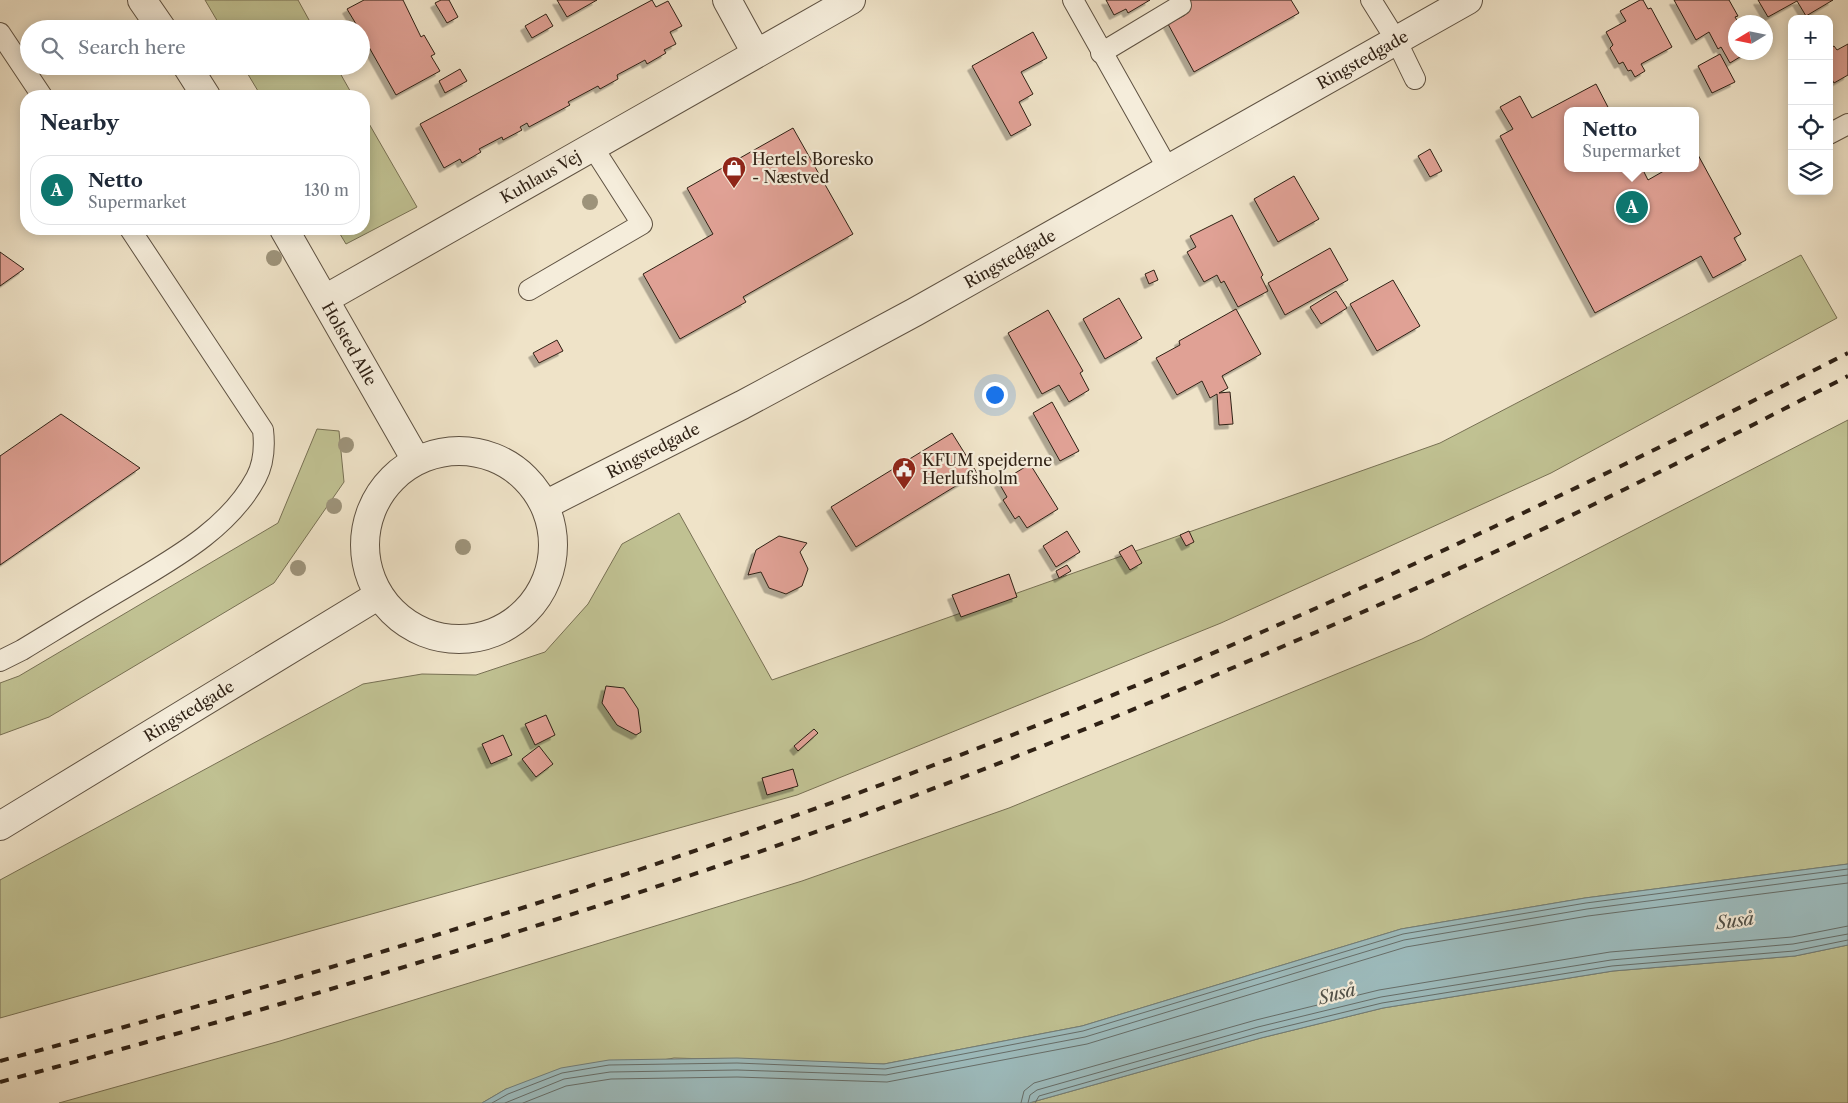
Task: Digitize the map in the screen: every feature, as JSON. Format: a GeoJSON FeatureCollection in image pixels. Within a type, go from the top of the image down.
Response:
{"type":"FeatureCollection","features":[{"type":"Feature","properties":{"kind":"street"},"geometry":{"type":"LineString","coordinates":[[142,0],[156,20]]}},
{"type":"Feature","properties":{"kind":"street"},"geometry":{"type":"LineString","coordinates":[[727,0],[756,54]]}},
{"type":"Feature","properties":{"kind":"street","name":"Kuhlaus Vej"},"geometry":{"type":"LineString","coordinates":[[324,299],[851,0]]}},
{"type":"Feature","properties":{"kind":"street","name":"Ringstedgade"},"geometry":{"type":"LineString","coordinates":[[545,505],[742,405],[915,312],[1468,0]]}},
{"type":"Feature","properties":{"kind":"street"},"geometry":{"type":"LineString","coordinates":[[193,75],[202,90]]}},
{"type":"Feature","properties":{"kind":"street","name":"Holsted Alle"},"geometry":{"type":"LineString","coordinates":[[287,235],[416,460]]}},
{"type":"Feature","properties":{"kind":"street"},"geometry":{"type":"LineString","coordinates":[[445,451],[476,451],[504,461],[528,480],[545,505],[554,535],[552,567],[539,596],[518,620],[490,635],[459,640],[428,635],[400,619],[379,596],[367,566],[365,535],[371,512],[373,505],[391,479],[416,460],[445,451]]}},
{"type":"Feature","properties":{"kind":"street","name":"Ringstedgade"},"geometry":{"type":"LineString","coordinates":[[0,826],[379,596]]}},
{"type":"Feature","properties":{"kind":"lane"},"geometry":{"type":"LineString","coordinates":[[1073,0],[1101,53],[1168,169]]}},
{"type":"Feature","properties":{"kind":"lane"},"geometry":{"type":"LineString","coordinates":[[1371,0],[1396,40],[1415,79]]}},
{"type":"Feature","properties":{"kind":"lane"},"geometry":{"type":"LineString","coordinates":[[1101,53],[1181,5]]}},
{"type":"Feature","properties":{"kind":"lane"},"geometry":{"type":"LineString","coordinates":[[0,33],[20,63]]}},
{"type":"Feature","properties":{"kind":"lane"},"geometry":{"type":"LineString","coordinates":[[28,75],[38,90]]}},
{"type":"Feature","properties":{"kind":"lane"},"geometry":{"type":"LineString","coordinates":[[1833,132],[1848,124]]}},
{"type":"Feature","properties":{"kind":"lane"},"geometry":{"type":"LineString","coordinates":[[529,290],[642,224],[592,146]]}},
{"type":"Feature","properties":{"kind":"lane"},"geometry":{"type":"LineString","coordinates":[[0,660],[22,650],[188,550],[233,511],[253,483],[261,465],[265,448],[264,430],[134,235]]}},
{"type":"Feature","properties":{"kind":"green space"},"geometry":{"type":"Polygon","coordinates":[[[205,0],[298,0],[309,20],[217,20],[205,0]]]}},
{"type":"Feature","properties":{"kind":"green space"},"geometry":{"type":"Polygon","coordinates":[[[248,75],[341,75],[350,90],[257,90],[248,75]]]}},
{"type":"Feature","properties":{"kind":"green space"},"geometry":{"type":"Polygon","coordinates":[[[370,125],[417,207],[370,231],[370,125]]]}},
{"type":"Feature","properties":{"kind":"green space"},"geometry":{"type":"Polygon","coordinates":[[[341,235],[363,235],[346,244],[341,235]]]}},
{"type":"Feature","properties":{"kind":"green space"},"geometry":{"type":"Polygon","coordinates":[[[1801,255],[1837,318],[1551,473],[1221,623],[797,795],[0,1018],[0,880],[363,684],[422,674],[476,675],[545,652],[588,604],[622,544],[679,513],[772,680],[1440,443],[1801,255]]]}},
{"type":"Feature","properties":{"kind":"green space"},"geometry":{"type":"Polygon","coordinates":[[[1848,420],[1848,864],[1585,898],[1401,929],[1082,1026],[884,1064],[674,1058],[506,1089],[482,1103],[59,1103],[280,1041],[802,881],[1009,808],[1422,639],[1848,420]]]}},
{"type":"Feature","properties":{"kind":"green space"},"geometry":{"type":"Polygon","coordinates":[[[317,429],[339,431],[344,482],[274,583],[49,717],[0,735],[0,683],[19,676],[278,523],[317,429]]]}},
{"type":"Feature","properties":{"kind":"green space"},"geometry":{"type":"Polygon","coordinates":[[[1848,945],[1848,1103],[1029,1103],[1261,1038],[1383,1008],[1613,971],[1795,956],[1848,945]]]}},
{"type":"Feature","properties":{"kind":"water","name":"Suså"},"geometry":{"type":"Polygon","coordinates":[[[1848,864],[1848,945],[1795,956],[1613,971],[1383,1008],[1261,1038],[1029,1103],[482,1103],[506,1089],[561,1068],[609,1060],[737,1058],[884,1064],[1082,1026],[1401,929],[1585,898],[1848,864]]]}},
{"type":"Feature","properties":{"kind":"building"},"geometry":{"type":"Polygon","coordinates":[[[364,0],[403,0],[421,37],[424,35],[435,54],[431,56],[440,71],[396,95],[370,49],[370,20],[354,20],[347,9],[364,0]]]}},
{"type":"Feature","properties":{"kind":"building"},"geometry":{"type":"Polygon","coordinates":[[[441,0],[449,0],[458,17],[447,23],[435,3],[441,0]]]}},
{"type":"Feature","properties":{"kind":"building"},"geometry":{"type":"Polygon","coordinates":[[[557,0],[597,0],[567,17],[557,0]]]}},
{"type":"Feature","properties":{"kind":"building"},"geometry":{"type":"Polygon","coordinates":[[[652,0],[656,7],[668,1],[682,26],[670,32],[676,44],[664,50],[666,53],[647,64],[645,60],[617,75],[618,79],[600,89],[598,86],[568,102],[570,105],[529,127],[527,123],[520,127],[522,130],[503,140],[502,137],[479,149],[481,152],[462,163],[460,159],[444,168],[420,124],[652,0]]]}},
{"type":"Feature","properties":{"kind":"building"},"geometry":{"type":"Polygon","coordinates":[[[1106,0],[1150,0],[1128,13],[1126,9],[1114,15],[1106,0]]]}},
{"type":"Feature","properties":{"kind":"building"},"geometry":{"type":"Polygon","coordinates":[[[1178,0],[1291,0],[1299,13],[1194,72],[1168,24],[1185,15],[1178,0]]]}},
{"type":"Feature","properties":{"kind":"building"},"geometry":{"type":"Polygon","coordinates":[[[1643,0],[1648,9],[1651,8],[1672,47],[1641,64],[1645,71],[1635,77],[1631,70],[1628,71],[1623,62],[1619,64],[1610,48],[1613,45],[1606,32],[1626,21],[1620,11],[1643,0]]]}},
{"type":"Feature","properties":{"kind":"building"},"geometry":{"type":"Polygon","coordinates":[[[1674,0],[1729,0],[1737,15],[1728,15],[1728,59],[1721,47],[1718,49],[1709,32],[1696,40],[1674,0]]]}},
{"type":"Feature","properties":{"kind":"building"},"geometry":{"type":"Polygon","coordinates":[[[1758,0],[1833,0],[1808,15],[1805,15],[1797,1],[1772,15],[1767,15],[1758,0]]]}},
{"type":"Feature","properties":{"kind":"building"},"geometry":{"type":"Polygon","coordinates":[[[546,14],[553,26],[532,38],[525,26],[546,14]]]}},
{"type":"Feature","properties":{"kind":"building"},"geometry":{"type":"Polygon","coordinates":[[[1033,32],[1047,58],[1021,72],[1033,94],[1019,102],[1031,125],[1011,136],[972,66],[1033,32]]]}},
{"type":"Feature","properties":{"kind":"building"},"geometry":{"type":"Polygon","coordinates":[[[1848,44],[1848,75],[1834,83],[1833,47],[1837,50],[1848,44]]]}},
{"type":"Feature","properties":{"kind":"building"},"geometry":{"type":"Polygon","coordinates":[[[1720,54],[1735,82],[1712,93],[1698,66],[1720,54]]]}},
{"type":"Feature","properties":{"kind":"building"},"geometry":{"type":"Polygon","coordinates":[[[460,69],[467,81],[445,93],[439,81],[460,69]]]}},
{"type":"Feature","properties":{"kind":"building"},"geometry":{"type":"Polygon","coordinates":[[[1596,84],[1608,107],[1564,107],[1564,172],[1644,172],[1648,180],[1662,172],[1699,172],[1699,157],[1741,234],[1734,238],[1746,260],[1713,278],[1701,256],[1595,313],[1500,136],[1513,129],[1500,107],[1520,96],[1532,118],[1596,84]]]}},
{"type":"Feature","properties":{"kind":"building"},"geometry":{"type":"Polygon","coordinates":[[[793,128],[853,234],[743,297],[746,302],[680,339],[643,274],[713,234],[687,188],[793,128]]]}},
{"type":"Feature","properties":{"kind":"building"},"geometry":{"type":"Polygon","coordinates":[[[1430,149],[1442,171],[1430,177],[1418,156],[1430,149]]]}},
{"type":"Feature","properties":{"kind":"building"},"geometry":{"type":"Polygon","coordinates":[[[1294,176],[1319,219],[1278,242],[1254,199],[1294,176]]]}},
{"type":"Feature","properties":{"kind":"building"},"geometry":{"type":"Polygon","coordinates":[[[1232,215],[1263,275],[1261,277],[1268,291],[1238,307],[1224,281],[1221,283],[1217,275],[1204,282],[1187,252],[1196,247],[1190,236],[1232,215]]]}},
{"type":"Feature","properties":{"kind":"building"},"geometry":{"type":"Polygon","coordinates":[[[1330,248],[1348,280],[1285,315],[1268,283],[1330,248]]]}},
{"type":"Feature","properties":{"kind":"building"},"geometry":{"type":"Polygon","coordinates":[[[0,252],[24,269],[0,286],[0,252]]]}},
{"type":"Feature","properties":{"kind":"building"},"geometry":{"type":"Polygon","coordinates":[[[1154,270],[1158,280],[1149,284],[1145,274],[1154,270]]]}},
{"type":"Feature","properties":{"kind":"building"},"geometry":{"type":"Polygon","coordinates":[[[1393,280],[1420,326],[1377,351],[1350,304],[1393,280]]]}},
{"type":"Feature","properties":{"kind":"building"},"geometry":{"type":"Polygon","coordinates":[[[1336,291],[1347,308],[1321,324],[1310,307],[1336,291]]]}},
{"type":"Feature","properties":{"kind":"building"},"geometry":{"type":"Polygon","coordinates":[[[1119,298],[1142,338],[1105,359],[1083,319],[1119,298]]]}},
{"type":"Feature","properties":{"kind":"building"},"geometry":{"type":"Polygon","coordinates":[[[1236,309],[1261,354],[1222,376],[1228,388],[1219,393],[1230,392],[1233,424],[1219,425],[1217,394],[1210,398],[1202,381],[1177,395],[1156,358],[1180,345],[1179,341],[1236,309]]]}},
{"type":"Feature","properties":{"kind":"building"},"geometry":{"type":"Polygon","coordinates":[[[1048,310],[1083,371],[1080,373],[1089,390],[1069,402],[1059,385],[1042,394],[1008,333],[1048,310]]]}},
{"type":"Feature","properties":{"kind":"building"},"geometry":{"type":"Polygon","coordinates":[[[557,340],[563,351],[539,363],[533,353],[557,340]]]}},
{"type":"Feature","properties":{"kind":"building"},"geometry":{"type":"Polygon","coordinates":[[[1052,402],[1079,451],[1060,461],[1033,413],[1052,402]]]}},
{"type":"Feature","properties":{"kind":"building"},"geometry":{"type":"Polygon","coordinates":[[[61,414],[140,468],[0,565],[0,456],[61,414]]]}},
{"type":"Feature","properties":{"kind":"building","name":"KFUM spejderne Herlufsholm"},"geometry":{"type":"Polygon","coordinates":[[[952,433],[977,473],[856,547],[831,507],[952,433]]]}},
{"type":"Feature","properties":{"kind":"building"},"geometry":{"type":"Polygon","coordinates":[[[1030,464],[1058,509],[1027,528],[1019,516],[1015,519],[1003,500],[1007,497],[999,483],[1030,464]]]}},
{"type":"Feature","properties":{"kind":"building"},"geometry":{"type":"Polygon","coordinates":[[[1067,531],[1080,552],[1056,567],[1043,546],[1067,531]]]}},
{"type":"Feature","properties":{"kind":"building"},"geometry":{"type":"Polygon","coordinates":[[[1189,531],[1194,542],[1186,546],[1180,535],[1189,531]]]}},
{"type":"Feature","properties":{"kind":"building"},"geometry":{"type":"Polygon","coordinates":[[[779,536],[807,543],[800,552],[808,569],[802,586],[786,594],[769,588],[761,572],[748,575],[756,550],[779,536]]]}},
{"type":"Feature","properties":{"kind":"building"},"geometry":{"type":"Polygon","coordinates":[[[1132,545],[1142,563],[1130,570],[1119,552],[1132,545]]]}},
{"type":"Feature","properties":{"kind":"building"},"geometry":{"type":"Polygon","coordinates":[[[1067,565],[1071,571],[1059,578],[1056,571],[1067,565]]]}},
{"type":"Feature","properties":{"kind":"building"},"geometry":{"type":"Polygon","coordinates":[[[1009,574],[1017,597],[961,617],[952,595],[1009,574]]]}},
{"type":"Feature","properties":{"kind":"building"},"geometry":{"type":"Polygon","coordinates":[[[606,686],[624,688],[638,709],[641,732],[636,735],[617,725],[602,703],[606,686]]]}},
{"type":"Feature","properties":{"kind":"building"},"geometry":{"type":"Polygon","coordinates":[[[546,715],[555,735],[535,745],[525,724],[546,715]]]}},
{"type":"Feature","properties":{"kind":"building"},"geometry":{"type":"Polygon","coordinates":[[[814,729],[818,733],[798,751],[794,746],[814,729]]]}},
{"type":"Feature","properties":{"kind":"building"},"geometry":{"type":"Polygon","coordinates":[[[503,735],[512,755],[491,764],[482,744],[503,735]]]}},
{"type":"Feature","properties":{"kind":"building"},"geometry":{"type":"Polygon","coordinates":[[[539,746],[553,764],[536,777],[522,759],[539,746]]]}},
{"type":"Feature","properties":{"kind":"building"},"geometry":{"type":"Polygon","coordinates":[[[793,769],[798,786],[767,795],[762,778],[793,769]]]}},
{"type":"Feature","properties":{"kind":"railway"},"geometry":{"type":"LineString","coordinates":[[0,1061],[278,983],[555,898],[692,852],[964,754],[1194,661],[1383,578],[1570,491],[1848,353]]}},
{"type":"Feature","properties":{"kind":"railway"},"geometry":{"type":"LineString","coordinates":[[0,1082],[180,1033],[359,981],[626,897],[863,815],[1010,759],[1228,670],[1439,578],[1645,479],[1848,376]]}},
{"type":"Feature","properties":{"kind":"place","name":"Hertels Boresko - Næstved"},"geometry":{"type":"Point","coordinates":[734,189]}},
{"type":"Feature","properties":{"kind":"place","name":"Netto"},"geometry":{"type":"Point","coordinates":[1632,207]}},
{"type":"Feature","properties":{"kind":"place","name":"KFUM spejderne Herlufsholm"},"geometry":{"type":"Point","coordinates":[904,490]}}]}
